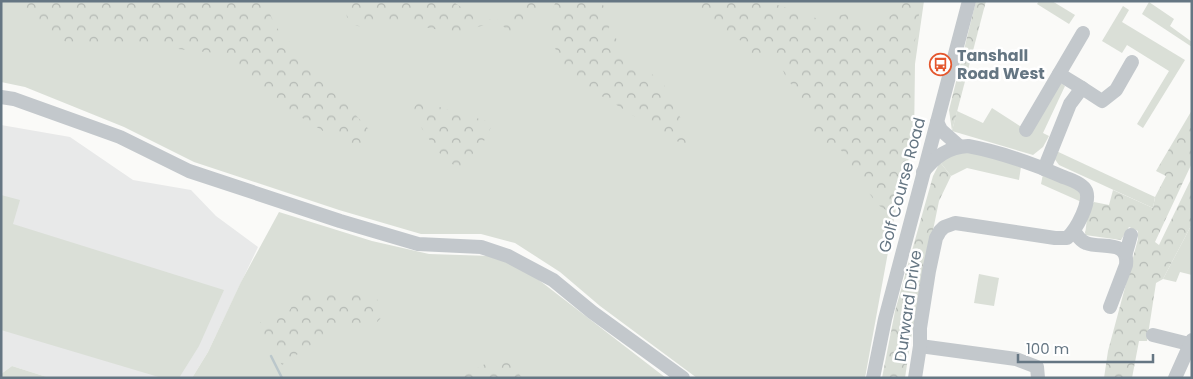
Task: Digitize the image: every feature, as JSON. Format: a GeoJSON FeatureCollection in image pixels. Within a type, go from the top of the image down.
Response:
{"type":"FeatureCollection","features":[{"type":"Feature","properties":{"kind":"street","name":"Golf Course Road"},"geometry":{"type":"LineString","coordinates":[[873,378],[885,319],[968,1]]}},
{"type":"Feature","properties":{"kind":"street"},"geometry":{"type":"LineString","coordinates":[[1026,130],[1083,33]]}},
{"type":"Feature","properties":{"kind":"street"},"geometry":{"type":"LineString","coordinates":[[1059,74],[1102,101],[1116,90],[1132,62]]}},
{"type":"Feature","properties":{"kind":"street"},"geometry":{"type":"LineString","coordinates":[[1044,169],[1070,104],[1082,88]]}},
{"type":"Feature","properties":{"kind":"street"},"geometry":{"type":"LineString","coordinates":[[1,97],[14,99],[120,137],[189,172],[340,221],[418,244],[480,247],[508,256],[553,280],[592,312],[683,378]]}},
{"type":"Feature","properties":{"kind":"street"},"geometry":{"type":"LineString","coordinates":[[937,122],[941,130],[959,146]]}},
{"type":"Feature","properties":{"kind":"street"},"geometry":{"type":"LineString","coordinates":[[923,172],[940,155],[959,146],[978,148],[1022,160],[1074,182],[1086,190],[1086,204],[1074,231],[1077,236],[1086,243],[1115,247],[1126,253]]}},
{"type":"Feature","properties":{"kind":"street","name":"Durward Drive"},"geometry":{"type":"LineString","coordinates":[[915,378],[929,270],[936,238],[944,227],[954,223],[1061,239],[1067,238],[1074,231]]}},
{"type":"Feature","properties":{"kind":"street"},"geometry":{"type":"LineString","coordinates":[[1110,306],[1126,265],[1126,253],[1131,235]]}},
{"type":"Feature","properties":{"kind":"street"},"geometry":{"type":"LineString","coordinates":[[1153,335],[1191,342],[1175,378]]}},
{"type":"Feature","properties":{"kind":"street"},"geometry":{"type":"LineString","coordinates":[[920,346],[1016,359],[1037,367],[1038,378]]}},
{"type":"Feature","properties":{"kind":"shaded area"},"geometry":{"type":"Polygon","coordinates":[[[1,125],[70,137],[133,180],[191,190],[216,216],[258,247],[208,352],[192,378],[50,378],[12,366],[1,374],[1,125]]]}},
{"type":"Feature","properties":{"kind":"green space"},"geometry":{"type":"Polygon","coordinates":[[[1,1],[924,1],[915,64],[914,141],[899,192],[865,378],[697,378],[600,306],[560,272],[515,243],[481,234],[421,234],[339,210],[194,162],[124,127],[25,87],[1,82],[1,1]]]}},
{"type":"Feature","properties":{"kind":"green space"},"geometry":{"type":"Polygon","coordinates":[[[11,1],[264,1],[276,27],[373,134],[358,153],[280,104],[214,53],[134,44],[67,43],[11,1]]]}},
{"type":"Feature","properties":{"kind":"green space"},"geometry":{"type":"Polygon","coordinates":[[[338,1],[452,1],[473,15],[499,20],[515,13],[523,1],[545,1],[522,31],[518,35],[512,35],[502,25],[495,22],[457,33],[378,19],[367,22],[361,27],[355,25],[347,17],[345,9],[338,1]]]}},
{"type":"Feature","properties":{"kind":"green space"},"geometry":{"type":"Polygon","coordinates":[[[556,1],[599,1],[603,5],[610,15],[608,33],[621,42],[627,54],[637,65],[663,83],[693,138],[690,148],[654,129],[577,82],[566,73],[547,29],[556,1]]]}},
{"type":"Feature","properties":{"kind":"green space"},"geometry":{"type":"Polygon","coordinates":[[[692,1],[765,1],[824,21],[830,25],[834,16],[846,14],[875,24],[881,18],[894,13],[903,1],[921,1],[911,67],[911,140],[892,214],[878,205],[859,178],[854,176],[846,164],[845,155],[839,148],[827,146],[819,142],[813,135],[811,110],[801,99],[775,57],[769,54],[752,54],[743,41],[728,35],[692,1]]]}},
{"type":"Feature","properties":{"kind":"green space"},"geometry":{"type":"Polygon","coordinates":[[[976,1],[986,1],[952,131],[949,110],[976,1]]]}},
{"type":"Feature","properties":{"kind":"green space"},"geometry":{"type":"Polygon","coordinates":[[[1039,1],[1052,1],[1075,15],[1069,24],[1037,4],[1039,1]]]}},
{"type":"Feature","properties":{"kind":"green space"},"geometry":{"type":"Polygon","coordinates":[[[1149,2],[1174,19],[1170,26],[1192,42],[1192,47],[1142,14],[1149,2]]]}},
{"type":"Feature","properties":{"kind":"green space"},"geometry":{"type":"Polygon","coordinates":[[[1123,6],[1129,10],[1122,22],[1185,60],[1143,128],[1137,124],[1169,71],[1127,45],[1122,53],[1102,41],[1123,6]]]}},
{"type":"Feature","properties":{"kind":"green space"},"geometry":{"type":"Polygon","coordinates":[[[1056,80],[1065,86],[1043,133],[1049,136],[1043,147],[1033,155],[952,131],[957,111],[983,123],[992,108],[1026,130],[1056,80]]]}},
{"type":"Feature","properties":{"kind":"green space"},"geometry":{"type":"Polygon","coordinates":[[[419,101],[493,123],[483,143],[469,158],[464,167],[457,168],[437,151],[411,112],[419,101]]]}},
{"type":"Feature","properties":{"kind":"green space"},"geometry":{"type":"Polygon","coordinates":[[[1192,110],[1192,163],[1155,242],[1159,245],[1192,177],[1192,224],[1163,279],[1156,283],[1147,341],[1139,341],[1132,378],[1104,378],[1108,351],[1138,239],[1138,231],[1129,227],[1121,240],[1085,235],[1088,210],[1094,202],[1109,205],[1113,190],[1153,208],[1155,197],[1166,176],[1156,171],[1192,110]]]}},
{"type":"Feature","properties":{"kind":"green space"},"geometry":{"type":"Polygon","coordinates":[[[961,149],[1022,160],[1019,180],[967,168],[951,176],[940,162],[961,149]]]}},
{"type":"Feature","properties":{"kind":"green space"},"geometry":{"type":"Polygon","coordinates":[[[1052,149],[1155,197],[1153,208],[1059,165],[1054,158],[1052,149]]]}},
{"type":"Feature","properties":{"kind":"green space"},"geometry":{"type":"Polygon","coordinates":[[[940,162],[951,176],[939,201],[911,338],[905,378],[882,378],[895,311],[933,176],[940,162]]]}},
{"type":"Feature","properties":{"kind":"green space"},"geometry":{"type":"Polygon","coordinates":[[[1044,169],[1074,182],[1086,204],[1041,184],[1044,169]]]}},
{"type":"Feature","properties":{"kind":"green space"},"geometry":{"type":"Polygon","coordinates":[[[1,195],[20,200],[13,224],[224,290],[199,346],[179,378],[162,378],[1,330],[1,195]]]}},
{"type":"Feature","properties":{"kind":"green space"},"geometry":{"type":"Polygon","coordinates":[[[279,212],[372,241],[429,254],[491,256],[522,267],[666,378],[192,378],[208,352],[241,282],[279,212]]]}},
{"type":"Feature","properties":{"kind":"green space"},"geometry":{"type":"Polygon","coordinates":[[[1192,224],[1192,275],[1180,272],[1176,282],[1163,279],[1192,224]]]}},
{"type":"Feature","properties":{"kind":"green space"},"geometry":{"type":"Polygon","coordinates":[[[979,274],[999,278],[994,306],[974,303],[979,274]]]}},
{"type":"Feature","properties":{"kind":"green space"},"geometry":{"type":"Polygon","coordinates":[[[318,293],[375,297],[384,311],[380,319],[373,326],[337,327],[282,365],[271,348],[260,337],[260,323],[264,318],[284,318],[291,308],[291,303],[305,294],[318,293]]]}},
{"type":"Feature","properties":{"kind":"green space"},"geometry":{"type":"Polygon","coordinates":[[[498,357],[516,358],[513,365],[522,378],[459,378],[498,357]]]}},
{"type":"Feature","properties":{"kind":"green space"},"geometry":{"type":"Polygon","coordinates":[[[12,366],[50,378],[1,378],[1,374],[12,366]]]}},
{"type":"Feature","properties":{"kind":"waterway"},"geometry":{"type":"LineString","coordinates":[[271,356],[282,378]]}},
{"type":"Feature","properties":{"kind":"place","name":"Tanshall Road West"},"geometry":{"type":"Point","coordinates":[941,64]}}]}
